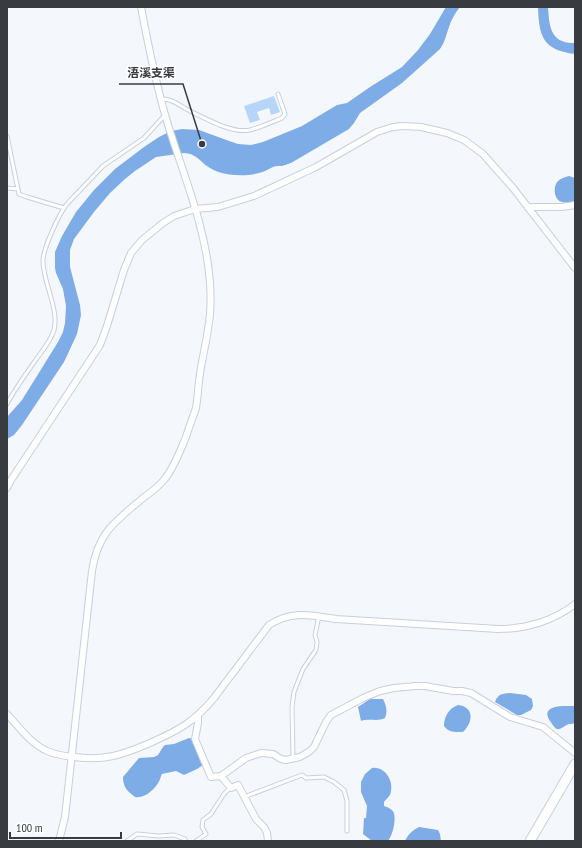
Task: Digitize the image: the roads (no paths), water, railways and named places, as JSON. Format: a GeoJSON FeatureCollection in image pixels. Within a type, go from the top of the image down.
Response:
{"type":"FeatureCollection","features":[{"type":"Feature","properties":{"kind":"street"},"geometry":{"type":"LineString","coordinates":[[59,841],[65,817],[92,571],[96,552],[104,535],[114,522],[159,485],[169,473],[196,408],[200,374],[209,328],[210,284],[204,239],[160,99],[150,57],[141,7]]}},
{"type":"Feature","properties":{"kind":"street"},"geometry":{"type":"LineString","coordinates":[[7,488],[100,345],[124,270],[132,253],[142,240],[174,216],[195,209],[218,207],[254,196],[316,167],[377,132],[393,127],[403,126],[430,128],[455,136],[470,144],[484,154],[513,188],[575,268]]}},
{"type":"Feature","properties":{"kind":"street"},"geometry":{"type":"LineString","coordinates":[[528,206],[562,207],[575,205]]}},
{"type":"Feature","properties":{"kind":"street"},"geometry":{"type":"LineString","coordinates":[[7,714],[28,737],[39,746],[54,754],[71,757],[105,758],[131,752],[174,733],[198,716],[214,698],[269,625],[289,616],[319,616],[336,619],[506,629],[524,627],[543,621],[560,614],[575,604]]}},
{"type":"Feature","properties":{"kind":"street"},"geometry":{"type":"LineString","coordinates":[[198,716],[195,739],[211,777],[221,776],[246,758],[262,753],[273,754],[283,760],[300,757],[314,747],[331,715],[362,698],[380,691],[416,686],[471,693],[510,717],[543,727],[575,753]]}},
{"type":"Feature","properties":{"kind":"street"},"geometry":{"type":"LineString","coordinates":[[530,841],[575,764]]}},
{"type":"Feature","properties":{"kind":"street"},"geometry":{"type":"LineString","coordinates":[[221,776],[231,788],[238,785],[256,819],[264,827],[267,833],[268,841]]}},
{"type":"Feature","properties":{"kind":"lane"},"geometry":{"type":"LineString","coordinates":[[160,99],[170,100],[191,111],[233,129],[248,130],[282,118],[285,114],[278,94]]}},
{"type":"Feature","properties":{"kind":"lane"},"geometry":{"type":"LineString","coordinates":[[7,404],[15,390],[48,344],[54,329],[54,311],[43,259],[46,247],[61,211],[103,166],[144,138],[166,116]]}},
{"type":"Feature","properties":{"kind":"lane"},"geometry":{"type":"LineString","coordinates":[[7,136],[20,194],[64,208]]}},
{"type":"Feature","properties":{"kind":"lane"},"geometry":{"type":"LineString","coordinates":[[7,188],[18,189]]}},
{"type":"Feature","properties":{"kind":"lane"},"geometry":{"type":"LineString","coordinates":[[293,759],[292,707],[294,692],[303,669],[316,650],[317,642],[315,635],[319,616]]}},
{"type":"Feature","properties":{"kind":"lane"},"geometry":{"type":"LineString","coordinates":[[244,797],[302,775],[306,778],[324,777],[334,782],[344,790],[347,801],[347,831]]}},
{"type":"Feature","properties":{"kind":"lane"},"geometry":{"type":"LineString","coordinates":[[196,841],[206,834],[202,827],[203,820],[211,814],[224,794],[231,788]]}},
{"type":"Feature","properties":{"kind":"lane"},"geometry":{"type":"LineString","coordinates":[[127,841],[137,834],[174,836],[185,839],[186,841]]}},
{"type":"Feature","properties":{"kind":"water"},"geometry":{"type":"Polygon","coordinates":[[[446,7],[460,7],[452,19],[440,49],[402,83],[360,113],[349,129],[291,163],[284,166],[274,166],[259,173],[237,175],[216,171],[192,154],[188,153],[156,157],[135,171],[110,193],[74,239],[70,250],[70,267],[80,305],[81,315],[77,334],[64,362],[22,425],[14,435],[7,439],[7,417],[22,400],[63,332],[66,306],[63,289],[56,273],[55,252],[62,236],[76,212],[94,190],[115,169],[144,147],[171,131],[182,129],[199,130],[238,144],[251,145],[263,142],[302,126],[337,105],[347,103],[402,67],[418,50],[430,34],[446,7]]]}},
{"type":"Feature","properties":{"kind":"water"},"geometry":{"type":"Polygon","coordinates":[[[538,7],[548,7],[550,27],[554,35],[558,39],[567,43],[575,43],[575,54],[556,49],[549,45],[545,40],[540,26],[538,7]]]}},
{"type":"Feature","properties":{"kind":"water"},"geometry":{"type":"Polygon","coordinates":[[[569,176],[575,178],[575,201],[562,202],[556,197],[555,186],[557,182],[569,176]]]}},
{"type":"Feature","properties":{"kind":"water"},"geometry":{"type":"Polygon","coordinates":[[[510,693],[526,695],[532,699],[533,706],[531,710],[521,715],[517,715],[495,702],[499,695],[510,693]]]}},
{"type":"Feature","properties":{"kind":"water"},"geometry":{"type":"Polygon","coordinates":[[[370,699],[383,699],[386,708],[385,718],[379,720],[361,721],[358,707],[370,699]]]}},
{"type":"Feature","properties":{"kind":"water"},"geometry":{"type":"Polygon","coordinates":[[[458,705],[464,706],[470,712],[471,716],[469,724],[463,732],[450,731],[444,726],[448,713],[452,708],[458,705]]]}},
{"type":"Feature","properties":{"kind":"water"},"geometry":{"type":"Polygon","coordinates":[[[575,706],[575,723],[557,729],[550,721],[547,714],[552,708],[575,706]]]}},
{"type":"Feature","properties":{"kind":"water"},"geometry":{"type":"Polygon","coordinates":[[[189,738],[193,739],[203,765],[184,775],[176,771],[162,774],[155,788],[143,796],[135,797],[128,791],[124,784],[123,777],[139,758],[154,757],[158,755],[165,745],[174,744],[189,738]]]}},
{"type":"Feature","properties":{"kind":"water"},"geometry":{"type":"Polygon","coordinates":[[[372,768],[377,768],[385,772],[391,785],[390,795],[384,802],[384,806],[392,810],[395,816],[393,831],[388,841],[372,841],[363,834],[364,818],[366,818],[367,806],[361,792],[361,782],[365,774],[372,768]]]}},
{"type":"Feature","properties":{"kind":"water"},"geometry":{"type":"Polygon","coordinates":[[[419,827],[438,830],[441,841],[405,841],[411,832],[419,827]]]}},
{"type":"Feature","properties":{"kind":"place","name":"浯溪支渠"},"geometry":{"type":"Point","coordinates":[202,144]}}]}
